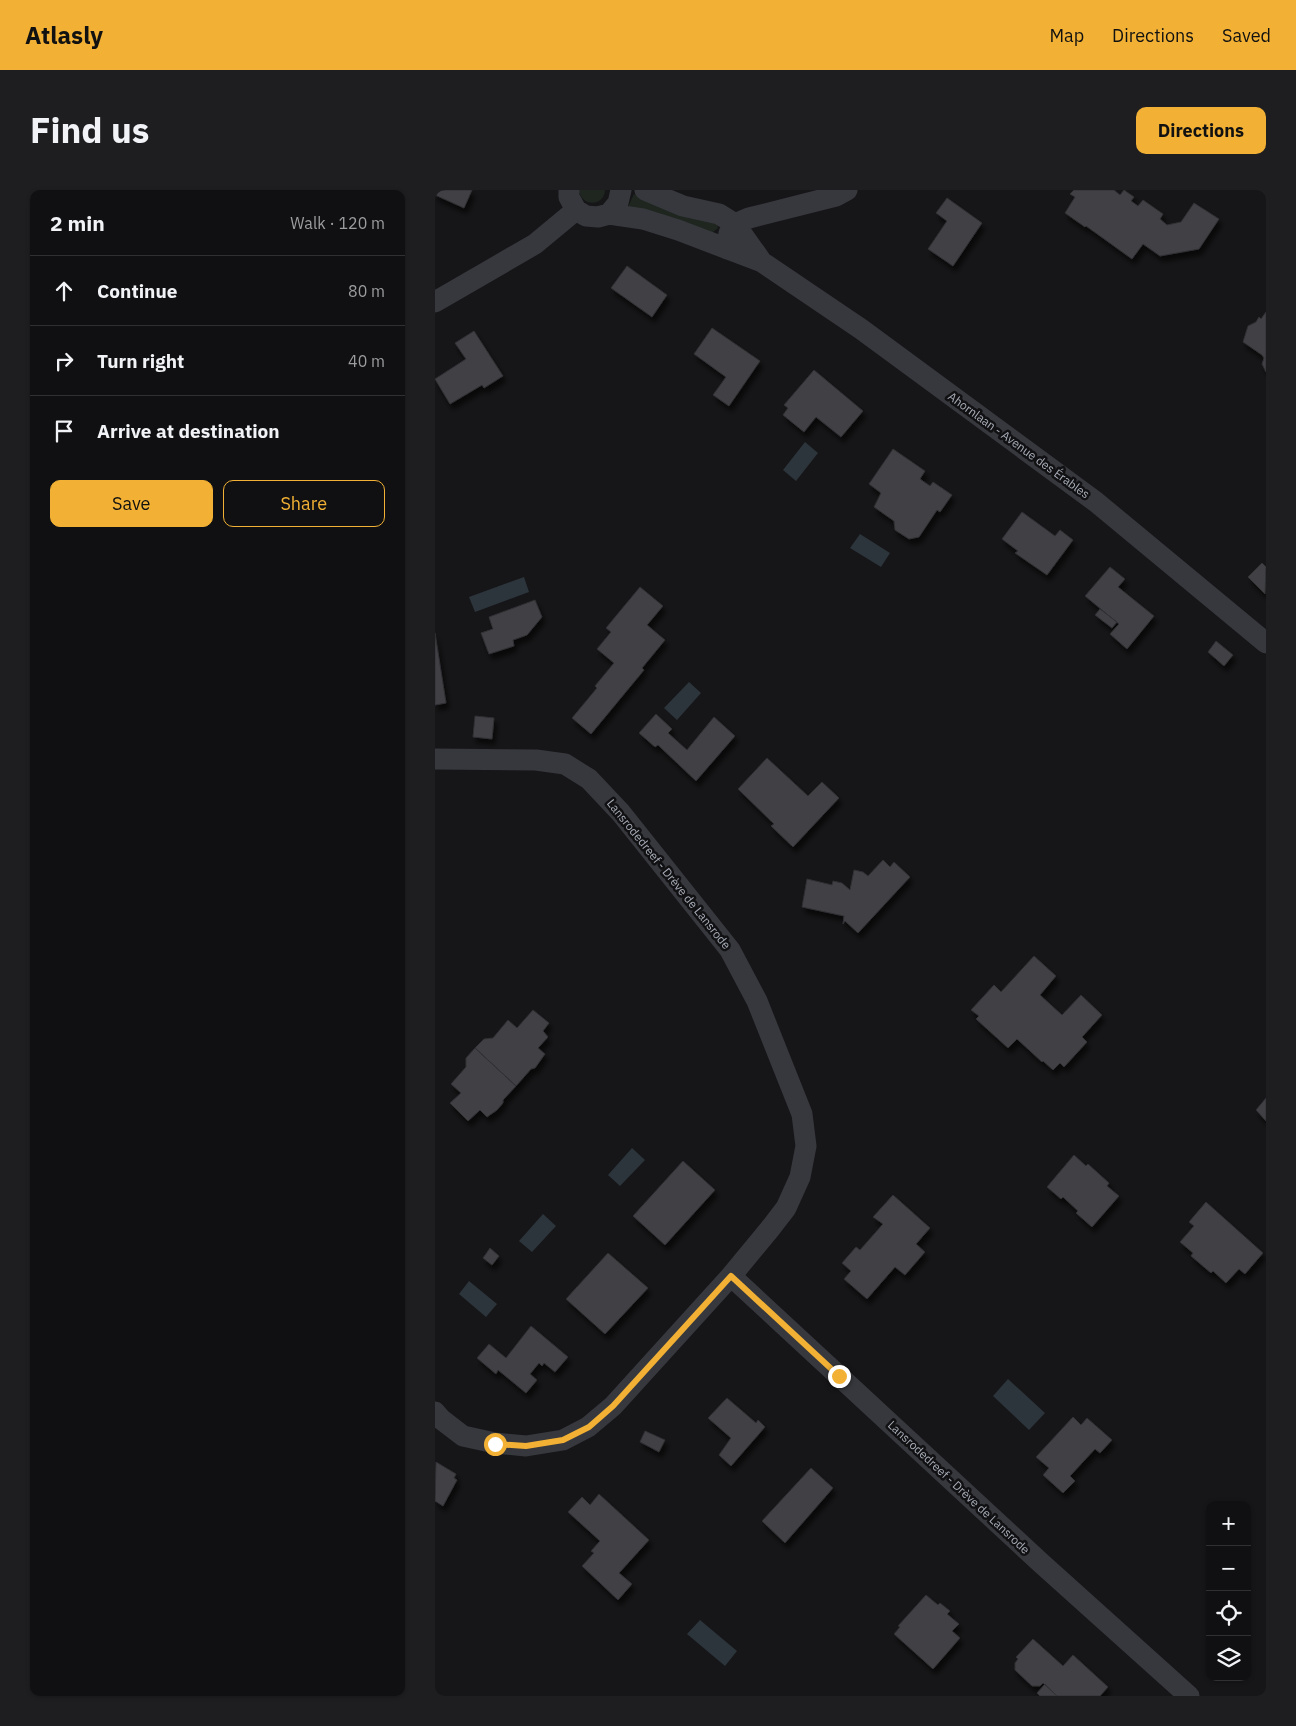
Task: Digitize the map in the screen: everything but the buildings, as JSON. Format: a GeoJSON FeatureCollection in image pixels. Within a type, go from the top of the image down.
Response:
{"type":"FeatureCollection","features":[{"type":"Feature","properties":{"kind":"street"},"geometry":{"type":"LineString","coordinates":[[609,214],[618,203],[621,190]]}},
{"type":"Feature","properties":{"kind":"street","name":"Ahornlaan - Avenue des Érables"},"geometry":{"type":"LineString","coordinates":[[645,190],[683,206],[719,214],[735,224],[762,262]]}},
{"type":"Feature","properties":{"kind":"street"},"geometry":{"type":"LineString","coordinates":[[727,249],[729,232],[735,224],[749,218],[837,196],[847,190]]}},
{"type":"Feature","properties":{"kind":"street"},"geometry":{"type":"LineString","coordinates":[[435,302],[535,244],[572,200]]}},
{"type":"Feature","properties":{"kind":"street","name":"Ahornlaan - Avenue des Érables"},"geometry":{"type":"LineString","coordinates":[[572,200],[586,216],[598,217],[609,214],[643,218],[762,262],[861,329],[1096,502],[1266,643]]}},
{"type":"Feature","properties":{"kind":"street","name":"Lansrodedreef - Drève de Lansrode"},"geometry":{"type":"LineString","coordinates":[[435,760],[536,760],[565,764],[589,779],[621,813],[730,950],[757,1001],[799,1105],[806,1146],[799,1177],[786,1208],[731,1276],[613,1406],[589,1427],[563,1440],[526,1446],[495,1444],[463,1436],[435,1412]]}},
{"type":"Feature","properties":{"kind":"street","name":"Lansrodedreef - Drève de Lansrode"},"geometry":{"type":"LineString","coordinates":[[731,1276],[1041,1563],[1189,1696]]}},
{"type":"Feature","properties":{"kind":"shaded area"},"geometry":{"type":"Polygon","coordinates":[[[579,190],[605,190],[601,200],[592,203],[584,200],[579,190]]]}},
{"type":"Feature","properties":{"kind":"shaded area"},"geometry":{"type":"Polygon","coordinates":[[[634,194],[717,224],[718,228],[712,233],[628,207],[634,194]]]}},
{"type":"Feature","properties":{"kind":"shaded area"},"geometry":{"type":"Polygon","coordinates":[[[805,442],[818,453],[796,481],[783,470],[805,442]]]}},
{"type":"Feature","properties":{"kind":"shaded area"},"geometry":{"type":"Polygon","coordinates":[[[860,534],[890,553],[881,567],[850,548],[860,534]]]}},
{"type":"Feature","properties":{"kind":"shaded area"},"geometry":{"type":"Polygon","coordinates":[[[524,577],[529,592],[475,612],[469,597],[524,577]]]}},
{"type":"Feature","properties":{"kind":"shaded area"},"geometry":{"type":"Polygon","coordinates":[[[689,682],[701,693],[677,720],[664,708],[689,682]]]}},
{"type":"Feature","properties":{"kind":"shaded area"},"geometry":{"type":"Polygon","coordinates":[[[632,1148],[645,1160],[620,1186],[608,1175],[632,1148]]]}},
{"type":"Feature","properties":{"kind":"shaded area"},"geometry":{"type":"Polygon","coordinates":[[[543,1214],[556,1226],[532,1252],[519,1241],[543,1214]]]}},
{"type":"Feature","properties":{"kind":"shaded area"},"geometry":{"type":"Polygon","coordinates":[[[469,1281],[497,1304],[486,1317],[459,1294],[469,1281]]]}},
{"type":"Feature","properties":{"kind":"shaded area"},"geometry":{"type":"Polygon","coordinates":[[[1008,1379],[1045,1413],[1029,1430],[993,1396],[1008,1379]]]}},
{"type":"Feature","properties":{"kind":"shaded area"},"geometry":{"type":"Polygon","coordinates":[[[700,1620],[737,1651],[725,1666],[687,1634],[700,1620]]]}},
{"type":"Feature","properties":{"kind":"route"},"geometry":{"type":"LineString","coordinates":[[495,1444],[526,1446],[563,1440],[589,1427],[613,1406],[731,1276],[839,1376]]}}]}
